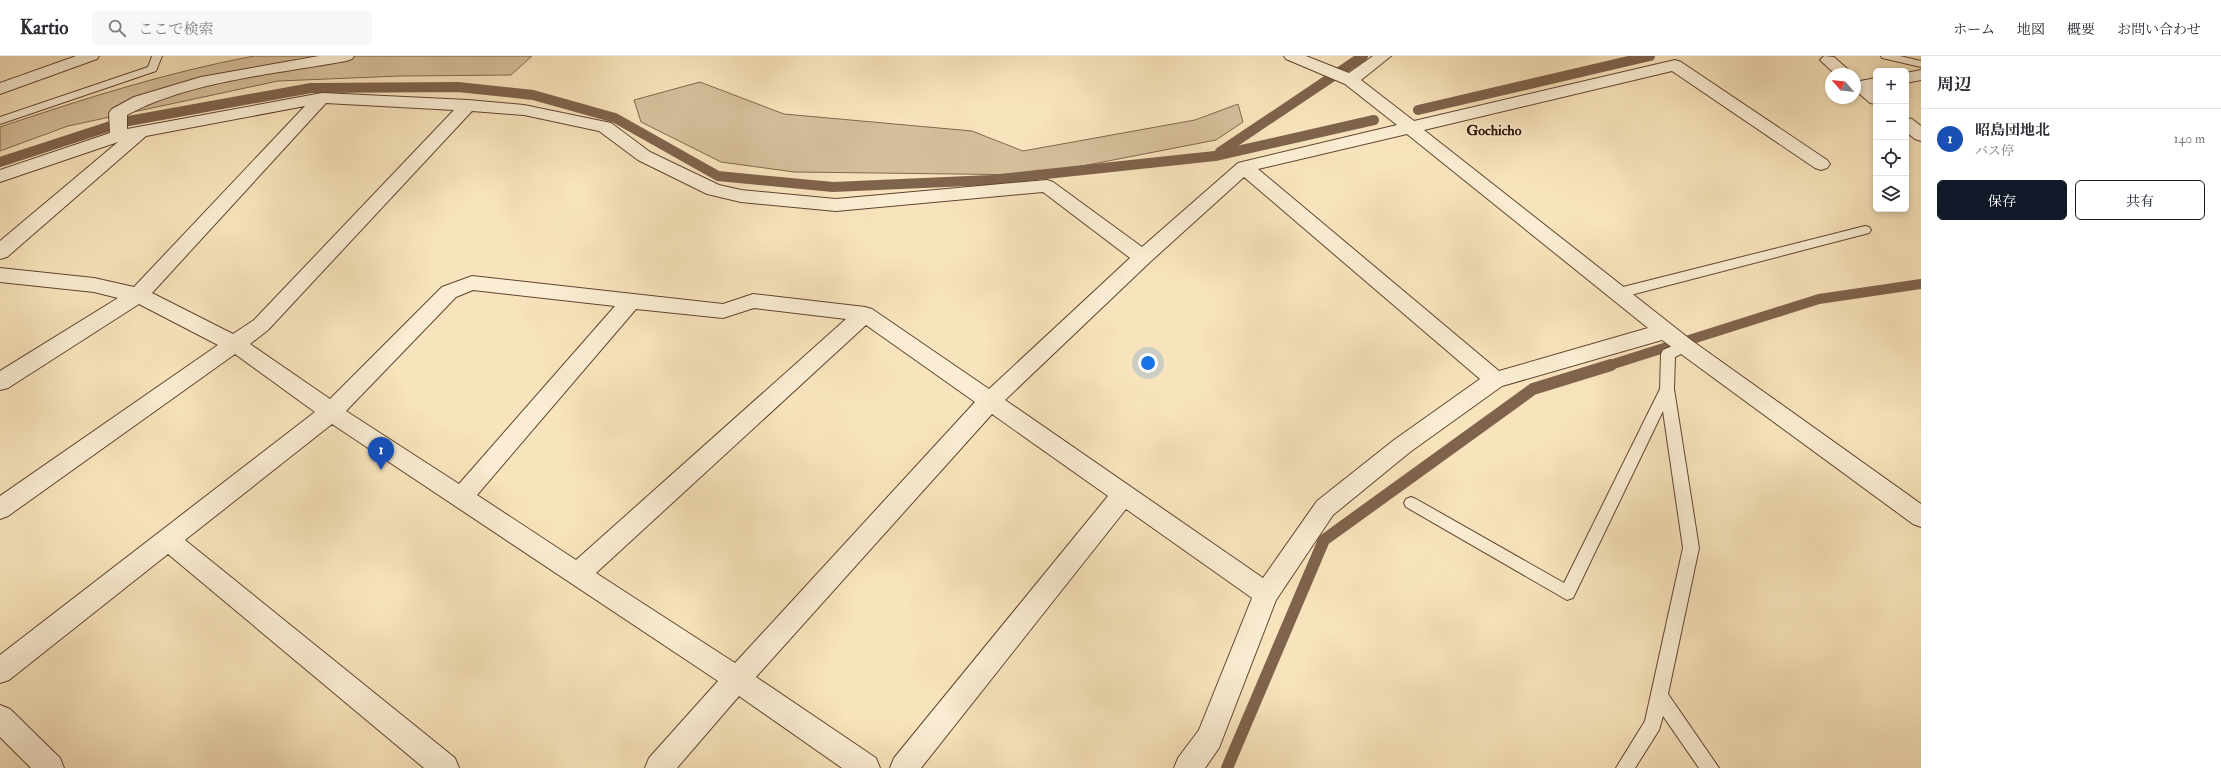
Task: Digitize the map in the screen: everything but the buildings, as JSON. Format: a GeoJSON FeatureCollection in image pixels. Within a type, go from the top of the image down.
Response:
{"type":"FeatureCollection","features":[{"type":"Feature","properties":{"kind":"street"},"geometry":{"type":"LineString","coordinates":[[0,89],[90,56]]}},
{"type":"Feature","properties":{"kind":"street"},"geometry":{"type":"LineString","coordinates":[[119,127],[118,113],[140,101],[202,82],[346,56]]}},
{"type":"Feature","properties":{"kind":"street"},"geometry":{"type":"LineString","coordinates":[[1292,56],[1350,79],[1673,337],[1921,517]]}},
{"type":"Feature","properties":{"kind":"street"},"geometry":{"type":"LineString","coordinates":[[1350,79],[1383,56]]}},
{"type":"Feature","properties":{"kind":"street"},"geometry":{"type":"LineString","coordinates":[[1828,60],[1838,68]]}},
{"type":"Feature","properties":{"kind":"street"},"geometry":{"type":"LineString","coordinates":[[659,768],[737,679],[990,401],[1143,257],[1244,167],[1413,129],[1675,65],[1821,164]]}},
{"type":"Feature","properties":{"kind":"street"},"geometry":{"type":"LineString","coordinates":[[1909,77],[1921,75]]}},
{"type":"Feature","properties":{"kind":"street"},"geometry":{"type":"LineString","coordinates":[[1864,84],[1873,95]]}},
{"type":"Feature","properties":{"kind":"street"},"geometry":{"type":"LineString","coordinates":[[0,176],[119,127],[143,130],[322,98],[468,105],[524,110],[605,127],[644,156],[714,190],[741,196],[836,205],[1047,186],[1143,257]]}},
{"type":"Feature","properties":{"kind":"street"},"geometry":{"type":"LineString","coordinates":[[0,382],[138,295],[322,98]]}},
{"type":"Feature","properties":{"kind":"street"},"geometry":{"type":"LineString","coordinates":[[0,509],[261,325],[468,105]]}},
{"type":"Feature","properties":{"kind":"street"},"geometry":{"type":"LineString","coordinates":[[1909,125],[1921,134]]}},
{"type":"Feature","properties":{"kind":"street"},"geometry":{"type":"LineString","coordinates":[[0,252],[143,130]]}},
{"type":"Feature","properties":{"kind":"street"},"geometry":{"type":"LineString","coordinates":[[1244,167],[1495,380]]}},
{"type":"Feature","properties":{"kind":"street"},"geometry":{"type":"LineString","coordinates":[[0,275],[94,285],[138,295],[235,344],[331,412],[737,679],[866,768]]}},
{"type":"Feature","properties":{"kind":"street"},"geometry":{"type":"LineString","coordinates":[[0,671],[331,412],[449,292],[472,283],[723,311],[753,301],[865,314],[1266,594]]}},
{"type":"Feature","properties":{"kind":"street"},"geometry":{"type":"LineString","coordinates":[[461,497],[631,301]]}},
{"type":"Feature","properties":{"kind":"street"},"geometry":{"type":"LineString","coordinates":[[577,574],[865,314]]}},
{"type":"Feature","properties":{"kind":"street"},"geometry":{"type":"LineString","coordinates":[[1188,768],[1209,739],[1266,594],[1325,508],[1402,446],[1495,380],[1673,337]]}},
{"type":"Feature","properties":{"kind":"street"},"geometry":{"type":"LineString","coordinates":[[904,768],[1124,494]]}},
{"type":"Feature","properties":{"kind":"street"},"geometry":{"type":"LineString","coordinates":[[168,540],[445,768]]}},
{"type":"Feature","properties":{"kind":"street"},"geometry":{"type":"LineString","coordinates":[[0,718],[50,768]]}},
{"type":"Feature","properties":{"kind":"lane"},"geometry":{"type":"LineString","coordinates":[[0,121],[152,69],[157,56]]}},
{"type":"Feature","properties":{"kind":"lane"},"geometry":{"type":"LineString","coordinates":[[1886,56],[1921,64]]}},
{"type":"Feature","properties":{"kind":"lane"},"geometry":{"type":"LineString","coordinates":[[1619,293],[1865,230]]}},
{"type":"Feature","properties":{"kind":"lane"},"geometry":{"type":"LineString","coordinates":[[1625,768],[1653,724],[1691,548],[1667,389],[1668,354],[1673,337]]}},
{"type":"Feature","properties":{"kind":"lane"},"geometry":{"type":"LineString","coordinates":[[1411,503],[1567,593],[1667,389]]}},
{"type":"Feature","properties":{"kind":"lane"},"geometry":{"type":"LineString","coordinates":[[1659,696],[1710,768]]}},
{"type":"Feature","properties":{"kind":"shaded area"},"geometry":{"type":"Polygon","coordinates":[[[254,56],[532,56],[511,75],[400,76],[278,81],[68,126],[0,151],[0,127],[63,106],[158,78],[222,62],[254,56]]]}},
{"type":"Feature","properties":{"kind":"shaded area"},"geometry":{"type":"Polygon","coordinates":[[[700,82],[784,114],[972,131],[1023,151],[1195,120],[1238,104],[1243,122],[1216,140],[1036,175],[794,172],[721,162],[641,122],[634,100],[700,82]]]}},
{"type":"Feature","properties":{"kind":"waterway"},"geometry":{"type":"LineString","coordinates":[[1220,152],[1363,56]]}},
{"type":"Feature","properties":{"kind":"waterway"},"geometry":{"type":"LineString","coordinates":[[1418,110],[1650,56]]}},
{"type":"Feature","properties":{"kind":"waterway"},"geometry":{"type":"LineString","coordinates":[[0,162],[123,122],[311,88],[458,87],[533,95],[615,118],[718,176],[833,187],[991,180],[1215,156],[1374,120]]}},
{"type":"Feature","properties":{"kind":"waterway"},"geometry":{"type":"LineString","coordinates":[[1607,366],[1819,299],[1921,284]]}},
{"type":"Feature","properties":{"kind":"waterway"},"geometry":{"type":"LineString","coordinates":[[1227,768],[1324,540],[1533,389],[1611,365]]}},
{"type":"Feature","properties":{"kind":"place","name":"昭島団地北"},"geometry":{"type":"Point","coordinates":[381,470]}},
{"type":"Feature","properties":{"kind":"district","name":"Gochicho"},"geometry":{"type":"Point","coordinates":[1494,130]}}]}
